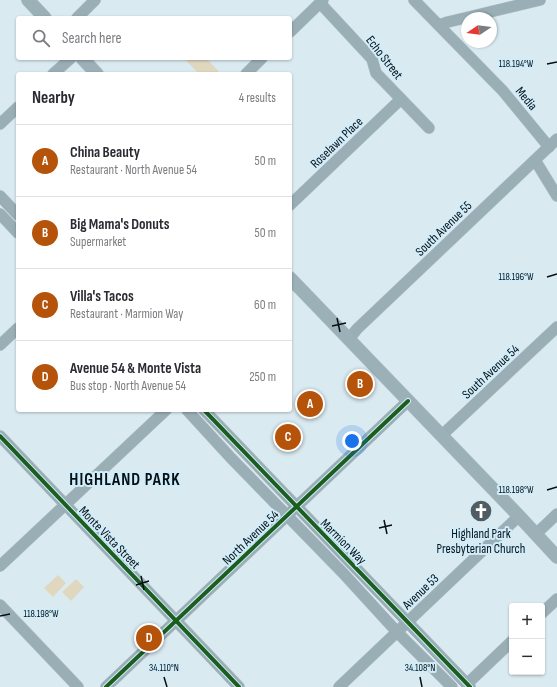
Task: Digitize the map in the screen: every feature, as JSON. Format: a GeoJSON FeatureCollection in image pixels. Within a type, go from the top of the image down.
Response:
{"type":"FeatureCollection","features":[{"type":"Feature","properties":{"kind":"main road"},"geometry":{"type":"LineString","coordinates":[[28,0],[43,16]]}},
{"type":"Feature","properties":{"kind":"main road"},"geometry":{"type":"LineString","coordinates":[[84,60],[95,72]]}},
{"type":"Feature","properties":{"kind":"main road"},"geometry":{"type":"LineString","coordinates":[[292,285],[349,339],[557,557]]}},
{"type":"Feature","properties":{"kind":"street"},"geometry":{"type":"LineString","coordinates":[[79,16],[95,0]]}},
{"type":"Feature","properties":{"kind":"street","name":"Media"},"geometry":{"type":"LineString","coordinates":[[414,0],[503,91],[548,147]]}},
{"type":"Feature","properties":{"kind":"street"},"geometry":{"type":"LineString","coordinates":[[439,25],[540,0]]}},
{"type":"Feature","properties":{"kind":"street"},"geometry":{"type":"LineString","coordinates":[[292,30],[321,2]]}},
{"type":"Feature","properties":{"kind":"street","name":"Echo Street"},"geometry":{"type":"LineString","coordinates":[[321,2],[372,59],[376,73],[429,128]]}},
{"type":"Feature","properties":{"kind":"street"},"geometry":{"type":"LineString","coordinates":[[55,72],[68,60]]}},
{"type":"Feature","properties":{"kind":"street"},"geometry":{"type":"LineString","coordinates":[[248,72],[260,60]]}},
{"type":"Feature","properties":{"kind":"street","name":"Roselawn Place"},"geometry":{"type":"LineString","coordinates":[[292,203],[401,99]]}},
{"type":"Feature","properties":{"kind":"street"},"geometry":{"type":"LineString","coordinates":[[0,124],[16,109]]}},
{"type":"Feature","properties":{"kind":"street","name":"South Avenue 55"},"geometry":{"type":"LineString","coordinates":[[349,339],[357,329],[557,139]]}},
{"type":"Feature","properties":{"kind":"street"},"geometry":{"type":"LineString","coordinates":[[535,160],[557,196]]}},
{"type":"Feature","properties":{"kind":"street"},"geometry":{"type":"LineString","coordinates":[[0,196],[16,213]]}},
{"type":"Feature","properties":{"kind":"street"},"geometry":{"type":"LineString","coordinates":[[0,214],[16,231]]}},
{"type":"Feature","properties":{"kind":"street","name":"South Avenue 54"},"geometry":{"type":"LineString","coordinates":[[442,436],[557,327]]}},
{"type":"Feature","properties":{"kind":"street"},"geometry":{"type":"LineString","coordinates":[[0,346],[16,330]]}},
{"type":"Feature","properties":{"kind":"street","name":"North Avenue 54"},"geometry":{"type":"LineString","coordinates":[[106,687],[287,516],[295,506],[408,402]]}},
{"type":"Feature","properties":{"kind":"street"},"geometry":{"type":"LineString","coordinates":[[0,566],[164,412]]}},
{"type":"Feature","properties":{"kind":"street","name":"Marmion Way"},"geometry":{"type":"LineString","coordinates":[[189,412],[231,458],[452,687]]}},
{"type":"Feature","properties":{"kind":"street","name":"Marmion Way"},"geometry":{"type":"LineString","coordinates":[[206,412],[469,686]]}},
{"type":"Feature","properties":{"kind":"street","name":"Monte Vista Street"},"geometry":{"type":"LineString","coordinates":[[0,436],[239,687]]}},
{"type":"Feature","properties":{"kind":"street"},"geometry":{"type":"LineString","coordinates":[[536,534],[557,514]]}},
{"type":"Feature","properties":{"kind":"street","name":"Avenue 53"},"geometry":{"type":"LineString","coordinates":[[339,687],[519,516]]}},
{"type":"Feature","properties":{"kind":"street"},"geometry":{"type":"LineString","coordinates":[[545,610],[557,599]]}},
{"type":"Feature","properties":{"kind":"street"},"geometry":{"type":"LineString","coordinates":[[0,605],[78,687]]}},
{"type":"Feature","properties":{"kind":"street"},"geometry":{"type":"LineString","coordinates":[[469,686],[509,645]]}},
{"type":"Feature","properties":{"kind":"shaded area"},"geometry":{"type":"Polygon","coordinates":[[[186,60],[208,60],[219,72],[197,72],[186,60]]]}},
{"type":"Feature","properties":{"kind":"shaded area"},"geometry":{"type":"Polygon","coordinates":[[[58,575],[66,583],[53,597],[44,588],[58,575]]]}},
{"type":"Feature","properties":{"kind":"shaded area"},"geometry":{"type":"Polygon","coordinates":[[[76,579],[84,587],[71,601],[62,592],[76,579]]]}},
{"type":"Feature","properties":{"kind":"tram line"},"geometry":{"type":"LineString","coordinates":[[0,202],[16,219]]}},
{"type":"Feature","properties":{"kind":"tram line"},"geometry":{"type":"LineString","coordinates":[[200,412],[462,687]]}},
{"type":"Feature","properties":{"kind":"cycle path"},"geometry":{"type":"LineString","coordinates":[[106,687],[408,401]]}},
{"type":"Feature","properties":{"kind":"cycle path"},"geometry":{"type":"LineString","coordinates":[[206,412],[470,687]]}},
{"type":"Feature","properties":{"kind":"cycle path"},"geometry":{"type":"LineString","coordinates":[[0,436],[239,687]]}},
{"type":"Feature","properties":{"kind":"place","name":"Big Mama's Donuts"},"geometry":{"type":"Point","coordinates":[360,384]}},
{"type":"Feature","properties":{"kind":"place","name":"China Beauty"},"geometry":{"type":"Point","coordinates":[310,404]}},
{"type":"Feature","properties":{"kind":"place","name":"Villa's Tacos"},"geometry":{"type":"Point","coordinates":[288,437]}},
{"type":"Feature","properties":{"kind":"place","name":"Highland Park Presbyterian Church"},"geometry":{"type":"Point","coordinates":[481,511]}},
{"type":"Feature","properties":{"kind":"place","name":"Avenue 54 & Monte Vista"},"geometry":{"type":"Point","coordinates":[149,638]}},
{"type":"Feature","properties":{"kind":"district","name":"HIGHLAND PARK"},"geometry":{"type":"Point","coordinates":[125,479]}}]}
